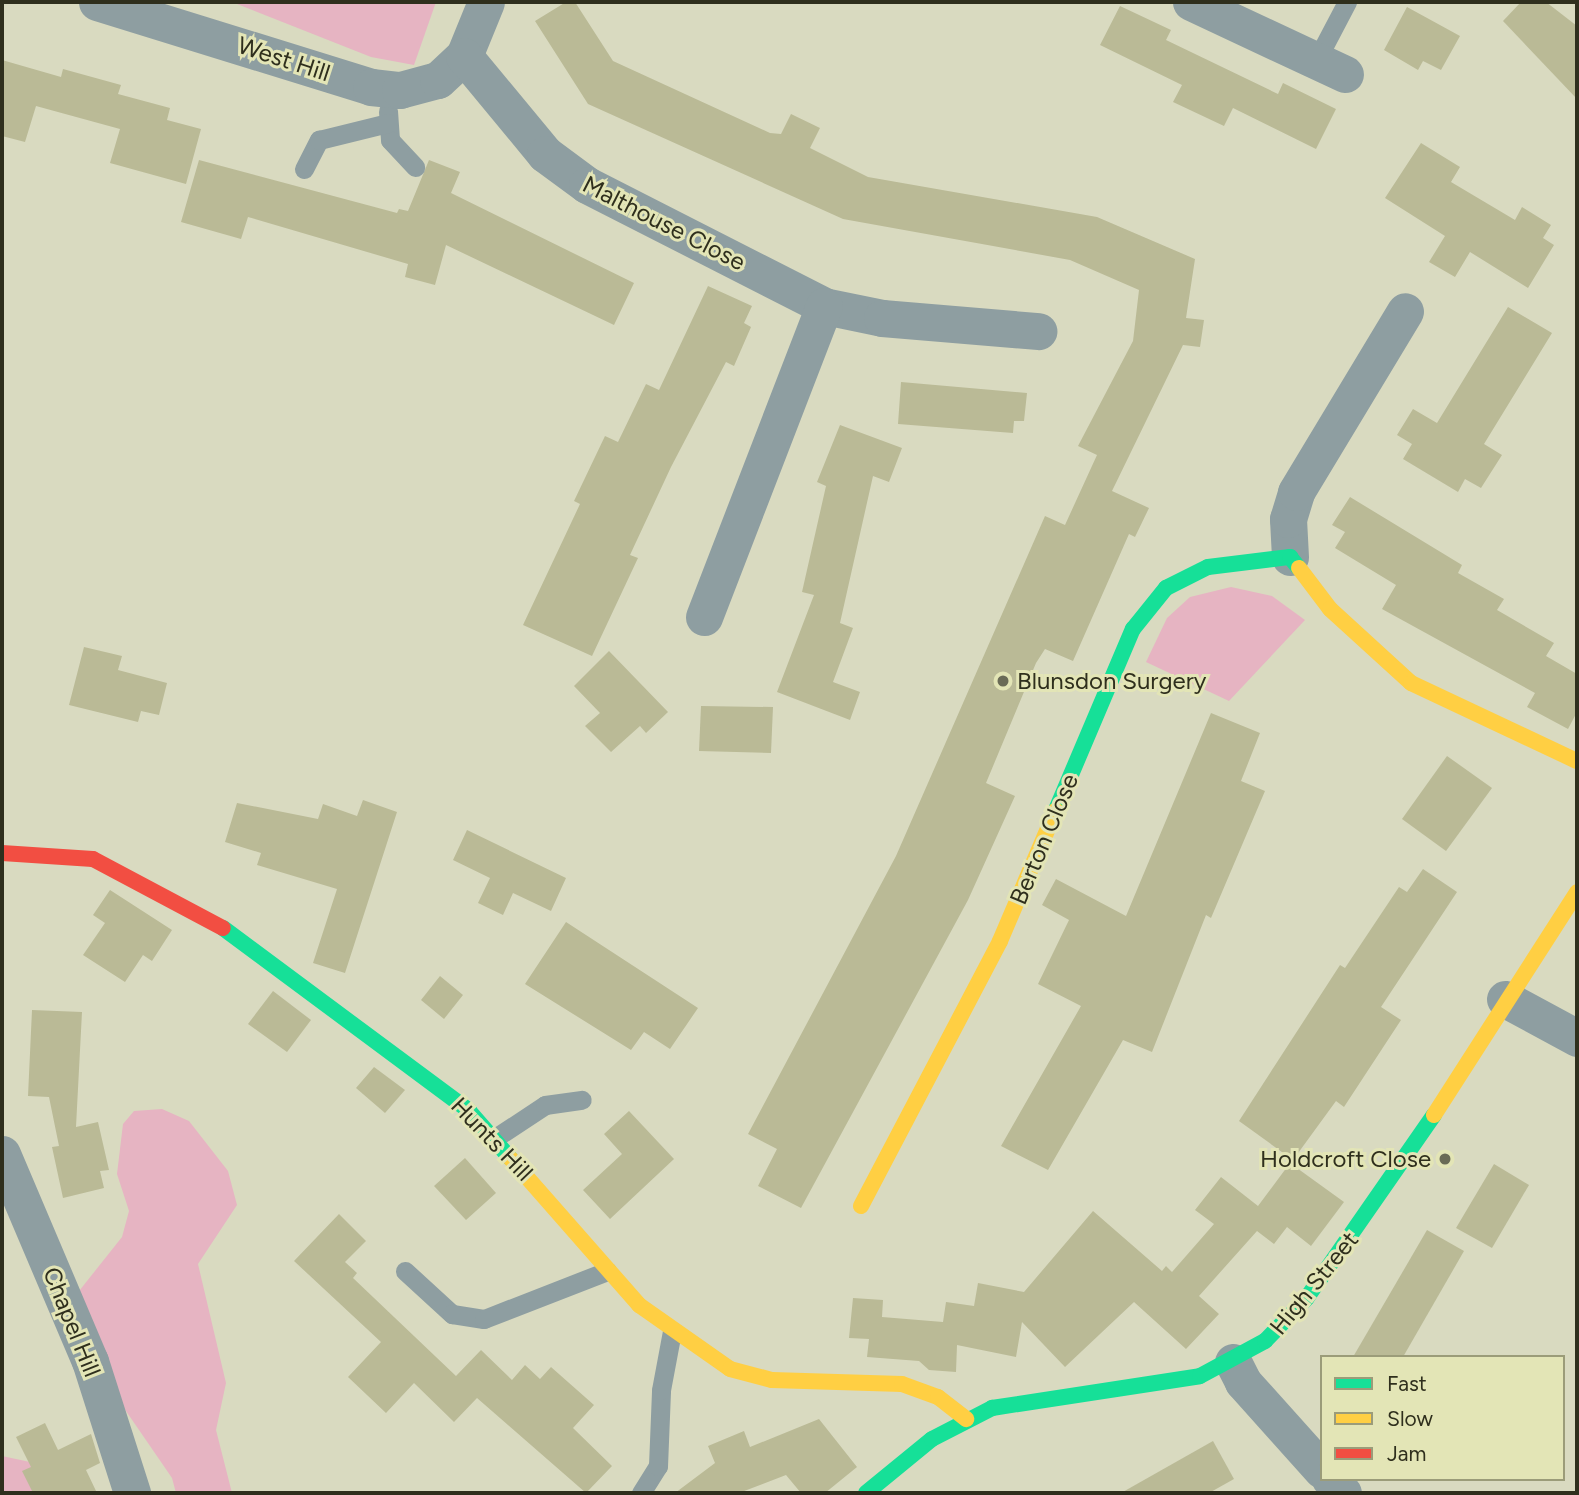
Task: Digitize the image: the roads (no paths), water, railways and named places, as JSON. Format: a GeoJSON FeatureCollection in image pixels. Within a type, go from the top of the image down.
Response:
{"type":"FeatureCollection","features":[{"type":"Feature","properties":{"kind":"street","name":"West Hill"},"geometry":{"type":"LineString","coordinates":[[97,2],[390,106],[427,85],[464,56]]}},
{"type":"Feature","properties":{"kind":"street"},"geometry":{"type":"LineString","coordinates":[[464,56],[486,2]]}},
{"type":"Feature","properties":{"kind":"street"},"geometry":{"type":"LineString","coordinates":[[1191,2],[1331,68]]}},
{"type":"Feature","properties":{"kind":"street","name":"Malthouse Close"},"geometry":{"type":"LineString","coordinates":[[464,56],[545,154],[587,185],[824,306],[882,318],[1038,331]]}},
{"type":"Feature","properties":{"kind":"street"},"geometry":{"type":"LineString","coordinates":[[704,617],[824,306]]}},
{"type":"Feature","properties":{"kind":"street"},"geometry":{"type":"LineString","coordinates":[[1405,311],[1296,492],[1288,519],[1290,556],[1321,600],[1411,683],[1577,761]]}},
{"type":"Feature","properties":{"kind":"street","name":"Berton Close"},"geometry":{"type":"LineString","coordinates":[[860,1206],[1000,941],[1143,612],[1166,588],[1195,572],[1290,556]]}},
{"type":"Feature","properties":{"kind":"street","name":"Hunts Hill"},"geometry":{"type":"LineString","coordinates":[[2,853],[93,859],[149,884],[233,934],[409,1061],[495,1138],[607,1270],[672,1331],[750,1378],[902,1384],[938,1396],[966,1419]]}},
{"type":"Feature","properties":{"kind":"street","name":"High Street"},"geometry":{"type":"LineString","coordinates":[[866,1493],[932,1439],[966,1419],[1021,1401],[1200,1376],[1233,1362],[1283,1326],[1339,1256],[1429,1127],[1505,999],[1577,892]]}},
{"type":"Feature","properties":{"kind":"street"},"geometry":{"type":"LineString","coordinates":[[1505,999],[1577,1038]]}},
{"type":"Feature","properties":{"kind":"street","name":"Chapel Hill"},"geometry":{"type":"LineString","coordinates":[[2,1154],[90,1361],[132,1493]]}},
{"type":"Feature","properties":{"kind":"street"},"geometry":{"type":"LineString","coordinates":[[1233,1362],[1243,1382],[1320,1467]]}},
{"type":"Feature","properties":{"kind":"lane"},"geometry":{"type":"LineString","coordinates":[[1331,68],[1347,2]]}},
{"type":"Feature","properties":{"kind":"lane"},"geometry":{"type":"LineString","coordinates":[[304,169],[319,140],[390,106],[395,151],[415,167]]}},
{"type":"Feature","properties":{"kind":"lane"},"geometry":{"type":"LineString","coordinates":[[495,1138],[545,1105],[582,1100]]}},
{"type":"Feature","properties":{"kind":"lane"},"geometry":{"type":"LineString","coordinates":[[405,1271],[452,1314],[484,1319],[607,1270]]}},
{"type":"Feature","properties":{"kind":"lane"},"geometry":{"type":"LineString","coordinates":[[641,1493],[657,1466],[661,1390],[672,1331]]}},
{"type":"Feature","properties":{"kind":"place","name":"Blunsdon Surgery"},"geometry":{"type":"Point","coordinates":[1003,681]}},
{"type":"Feature","properties":{"kind":"place","name":"Holdcroft Close"},"geometry":{"type":"Point","coordinates":[1445,1159]}}]}
